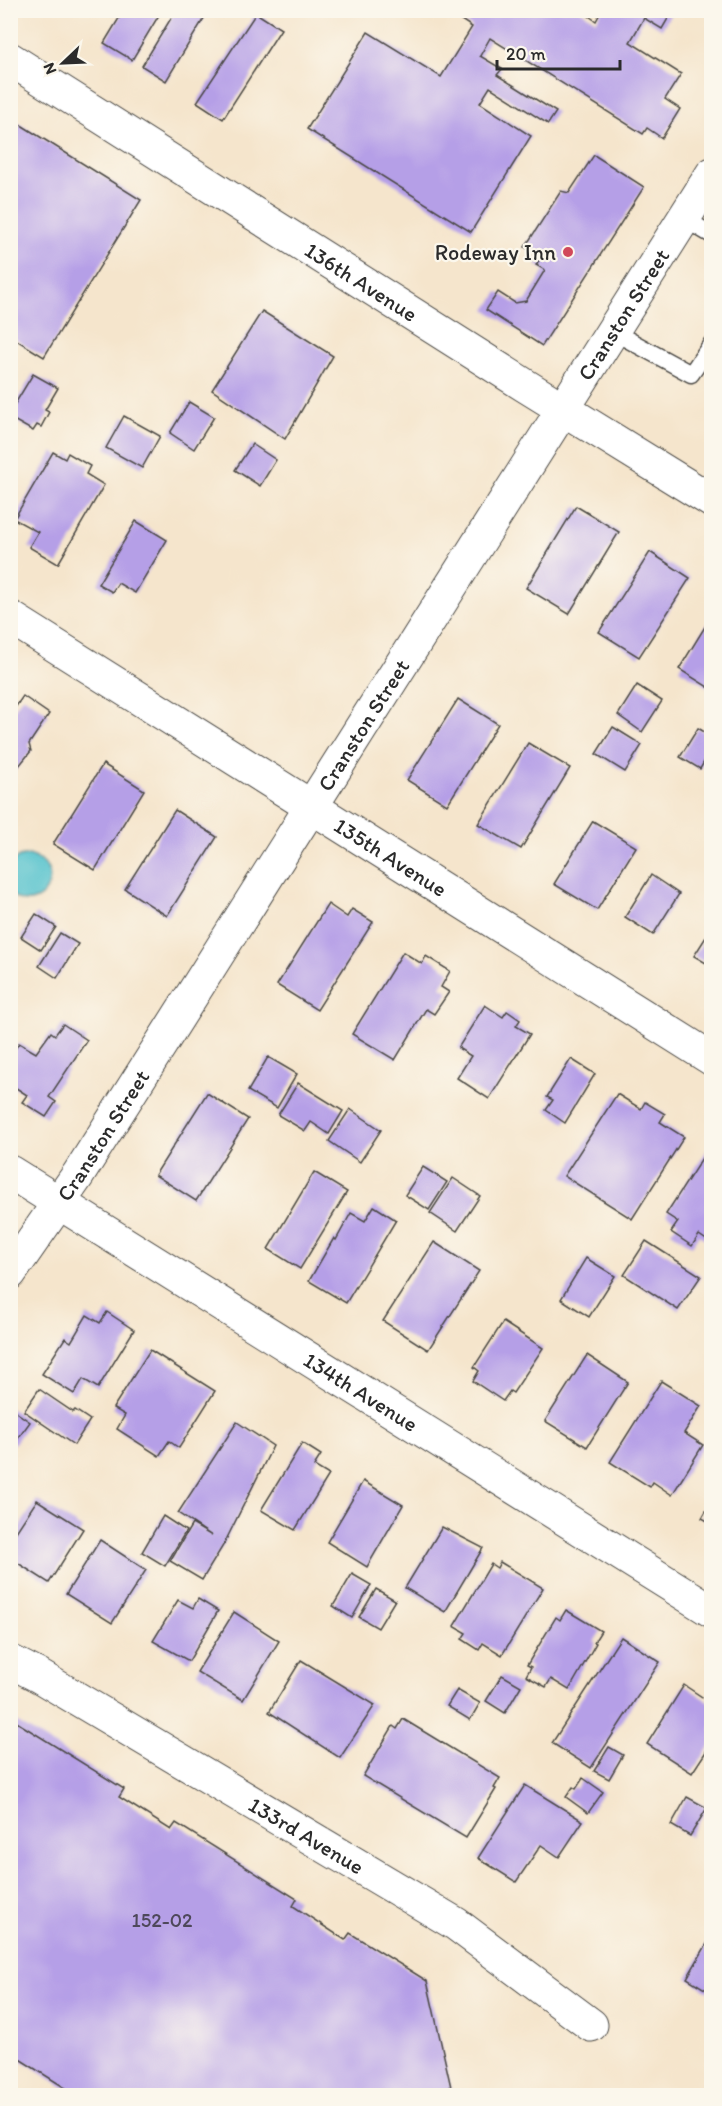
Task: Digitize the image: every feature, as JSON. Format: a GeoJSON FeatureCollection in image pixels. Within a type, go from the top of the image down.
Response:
{"type":"FeatureCollection","features":[{"type":"Feature","properties":{"kind":"street","name":"136th Avenue"},"geometry":{"type":"LineString","coordinates":[[10,59],[711,501]]}},
{"type":"Feature","properties":{"kind":"street","name":"Cranston Street"},"geometry":{"type":"LineString","coordinates":[[10,1273],[60,1202],[312,807],[711,174]]}},
{"type":"Feature","properties":{"kind":"street","name":"135th Avenue"},"geometry":{"type":"LineString","coordinates":[[10,616],[711,1059]]}},
{"type":"Feature","properties":{"kind":"street","name":"134th Avenue"},"geometry":{"type":"LineString","coordinates":[[10,1172],[711,1611]]}},
{"type":"Feature","properties":{"kind":"street","name":"133rd Avenue"},"geometry":{"type":"LineString","coordinates":[[10,1661],[39,1676],[456,1924],[591,2025]]}},
{"type":"Feature","properties":{"kind":"lane"},"geometry":{"type":"LineString","coordinates":[[683,218],[711,235]]}},
{"type":"Feature","properties":{"kind":"lane"},"geometry":{"type":"LineString","coordinates":[[612,331],[691,374],[711,343]]}},
{"type":"Feature","properties":{"kind":"water"},"geometry":{"type":"Polygon","coordinates":[[[29,855],[42,861],[48,870],[50,880],[47,889],[40,897],[32,901],[22,900],[11,894],[11,862],[29,855]]]}},
{"type":"Feature","properties":{"kind":"building"},"geometry":{"type":"Polygon","coordinates":[[[124,10],[162,10],[132,60],[104,43],[124,10]]]}},
{"type":"Feature","properties":{"kind":"building"},"geometry":{"type":"Polygon","coordinates":[[[176,10],[209,10],[166,81],[142,66],[176,10]]]}},
{"type":"Feature","properties":{"kind":"building"},"geometry":{"type":"Polygon","coordinates":[[[446,10],[580,10],[596,21],[602,10],[673,10],[662,29],[644,18],[630,42],[681,74],[665,99],[680,109],[662,138],[647,128],[643,134],[490,38],[480,56],[502,69],[497,75],[556,112],[548,124],[490,87],[480,103],[531,136],[471,232],[307,129],[368,32],[441,77],[472,27],[446,10]]]}},
{"type":"Feature","properties":{"kind":"building"},"geometry":{"type":"Polygon","coordinates":[[[256,13],[281,29],[223,119],[197,102],[256,13]]]}},
{"type":"Feature","properties":{"kind":"building"},"geometry":{"type":"Polygon","coordinates":[[[10,118],[141,200],[44,357],[10,336],[10,118]]]}},
{"type":"Feature","properties":{"kind":"building","name":"Rodeway Inn"},"geometry":{"type":"Polygon","coordinates":[[[594,155],[644,187],[542,346],[486,310],[498,292],[515,303],[526,301],[545,270],[536,265],[541,257],[525,247],[561,191],[569,193],[594,155]]]}},
{"type":"Feature","properties":{"kind":"building"},"geometry":{"type":"Polygon","coordinates":[[[262,311],[333,356],[285,439],[212,390],[262,311]]]}},
{"type":"Feature","properties":{"kind":"building"},"geometry":{"type":"Polygon","coordinates":[[[33,374],[58,388],[45,410],[49,412],[41,427],[37,425],[33,431],[10,418],[10,412],[33,374]]]}},
{"type":"Feature","properties":{"kind":"building"},"geometry":{"type":"Polygon","coordinates":[[[189,402],[214,417],[194,449],[170,433],[189,402]]]}},
{"type":"Feature","properties":{"kind":"building"},"geometry":{"type":"Polygon","coordinates":[[[124,416],[160,436],[142,468],[106,448],[124,416]]]}},
{"type":"Feature","properties":{"kind":"building"},"geometry":{"type":"Polygon","coordinates":[[[252,444],[276,460],[260,486],[235,470],[252,444]]]}},
{"type":"Feature","properties":{"kind":"building"},"geometry":{"type":"Polygon","coordinates":[[[53,452],[65,459],[68,453],[90,466],[86,474],[104,485],[58,564],[29,547],[38,532],[14,519],[53,452]]]}},
{"type":"Feature","properties":{"kind":"building"},"geometry":{"type":"Polygon","coordinates":[[[576,506],[619,532],[569,614],[526,588],[576,506]]]}},
{"type":"Feature","properties":{"kind":"building"},"geometry":{"type":"Polygon","coordinates":[[[136,521],[167,540],[135,593],[118,583],[112,592],[98,584],[136,521]]]}},
{"type":"Feature","properties":{"kind":"building"},"geometry":{"type":"Polygon","coordinates":[[[650,552],[690,578],[639,657],[599,632],[650,552]]]}},
{"type":"Feature","properties":{"kind":"building"},"geometry":{"type":"Polygon","coordinates":[[[711,617],[711,689],[679,669],[711,617]]]}},
{"type":"Feature","properties":{"kind":"building"},"geometry":{"type":"Polygon","coordinates":[[[637,685],[662,701],[642,732],[618,715],[637,685]]]}},
{"type":"Feature","properties":{"kind":"building"},"geometry":{"type":"Polygon","coordinates":[[[23,696],[49,714],[29,744],[31,751],[10,777],[10,715],[23,696]]]}},
{"type":"Feature","properties":{"kind":"building"},"geometry":{"type":"Polygon","coordinates":[[[458,699],[498,724],[447,805],[407,780],[458,699]]]}},
{"type":"Feature","properties":{"kind":"building"},"geometry":{"type":"Polygon","coordinates":[[[613,727],[642,745],[625,772],[596,754],[613,727]]]}},
{"type":"Feature","properties":{"kind":"building"},"geometry":{"type":"Polygon","coordinates":[[[698,728],[711,736],[711,750],[700,769],[680,757],[698,728]]]}},
{"type":"Feature","properties":{"kind":"building"},"geometry":{"type":"Polygon","coordinates":[[[528,743],[570,768],[521,849],[478,824],[528,743]]]}},
{"type":"Feature","properties":{"kind":"building"},"geometry":{"type":"Polygon","coordinates":[[[103,764],[144,790],[95,870],[53,844],[103,764]]]}},
{"type":"Feature","properties":{"kind":"building"},"geometry":{"type":"Polygon","coordinates":[[[175,810],[217,837],[167,916],[125,889],[175,810]]]}},
{"type":"Feature","properties":{"kind":"building"},"geometry":{"type":"Polygon","coordinates":[[[593,821],[636,847],[597,910],[554,884],[593,821]]]}},
{"type":"Feature","properties":{"kind":"building"},"geometry":{"type":"Polygon","coordinates":[[[651,875],[679,894],[653,935],[625,917],[651,875]]]}},
{"type":"Feature","properties":{"kind":"building"},"geometry":{"type":"Polygon","coordinates":[[[328,904],[347,917],[352,909],[373,922],[317,1010],[277,985],[328,904]]]}},
{"type":"Feature","properties":{"kind":"building"},"geometry":{"type":"Polygon","coordinates":[[[36,914],[56,927],[41,950],[21,937],[36,914]]]}},
{"type":"Feature","properties":{"kind":"building"},"geometry":{"type":"Polygon","coordinates":[[[711,929],[711,966],[694,956],[711,929]]]}},
{"type":"Feature","properties":{"kind":"building"},"geometry":{"type":"Polygon","coordinates":[[[60,933],[78,944],[57,978],[39,966],[60,933]]]}},
{"type":"Feature","properties":{"kind":"building"},"geometry":{"type":"Polygon","coordinates":[[[403,952],[422,964],[426,956],[450,971],[441,987],[449,992],[434,1014],[426,1009],[395,1060],[352,1034],[403,952]]]}},
{"type":"Feature","properties":{"kind":"building"},"geometry":{"type":"Polygon","coordinates":[[[485,1005],[503,1017],[507,1011],[520,1020],[516,1026],[530,1034],[489,1099],[457,1078],[471,1056],[458,1048],[485,1005]]]}},
{"type":"Feature","properties":{"kind":"building"},"geometry":{"type":"Polygon","coordinates":[[[63,1024],[87,1040],[49,1097],[56,1102],[46,1117],[22,1102],[27,1095],[10,1084],[10,1056],[19,1043],[36,1053],[51,1032],[55,1035],[63,1024]]]}},
{"type":"Feature","properties":{"kind":"building"},"geometry":{"type":"Polygon","coordinates":[[[268,1057],[297,1074],[277,1108],[248,1091],[268,1057]]]}},
{"type":"Feature","properties":{"kind":"building"},"geometry":{"type":"Polygon","coordinates":[[[571,1059],[595,1074],[565,1123],[546,1110],[553,1100],[547,1097],[571,1059]]]}},
{"type":"Feature","properties":{"kind":"building"},"geometry":{"type":"Polygon","coordinates":[[[298,1083],[343,1111],[329,1134],[311,1122],[305,1131],[278,1115],[298,1083]]]}},
{"type":"Feature","properties":{"kind":"building"},"geometry":{"type":"Polygon","coordinates":[[[207,1093],[248,1119],[196,1201],[155,1175],[207,1093]]]}},
{"type":"Feature","properties":{"kind":"building"},"geometry":{"type":"Polygon","coordinates":[[[617,1094],[641,1109],[645,1102],[665,1114],[660,1122],[684,1137],[632,1219],[564,1176],[617,1094]]]}},
{"type":"Feature","properties":{"kind":"building"},"geometry":{"type":"Polygon","coordinates":[[[350,1109],[381,1130],[360,1162],[329,1141],[350,1109]]]}},
{"type":"Feature","properties":{"kind":"building"},"geometry":{"type":"Polygon","coordinates":[[[711,1144],[711,1243],[699,1235],[692,1246],[671,1232],[678,1222],[666,1214],[711,1144]]]}},
{"type":"Feature","properties":{"kind":"building"},"geometry":{"type":"Polygon","coordinates":[[[423,1167],[447,1182],[429,1210],[405,1195],[423,1167]]]}},
{"type":"Feature","properties":{"kind":"building"},"geometry":{"type":"Polygon","coordinates":[[[314,1172],[347,1192],[300,1269],[268,1249],[314,1172]]]}},
{"type":"Feature","properties":{"kind":"building"},"geometry":{"type":"Polygon","coordinates":[[[453,1178],[480,1196],[457,1231],[430,1213],[453,1178]]]}},
{"type":"Feature","properties":{"kind":"building"},"geometry":{"type":"Polygon","coordinates":[[[374,1206],[396,1220],[346,1303],[309,1281],[351,1213],[365,1221],[374,1206]]]}},
{"type":"Feature","properties":{"kind":"building"},"geometry":{"type":"Polygon","coordinates":[[[646,1241],[701,1276],[678,1310],[624,1275],[646,1241]]]}},
{"type":"Feature","properties":{"kind":"building"},"geometry":{"type":"Polygon","coordinates":[[[434,1242],[479,1271],[428,1350],[383,1321],[434,1242]]]}},
{"type":"Feature","properties":{"kind":"building"},"geometry":{"type":"Polygon","coordinates":[[[586,1258],[615,1276],[589,1317],[561,1299],[586,1258]]]}},
{"type":"Feature","properties":{"kind":"building"},"geometry":{"type":"Polygon","coordinates":[[[107,1312],[134,1330],[98,1388],[83,1379],[74,1394],[42,1374],[65,1338],[71,1342],[87,1315],[100,1323],[107,1312]]]}},
{"type":"Feature","properties":{"kind":"building"},"geometry":{"type":"Polygon","coordinates":[[[503,1322],[543,1348],[513,1393],[510,1391],[503,1401],[473,1381],[479,1371],[474,1367],[503,1322]]]}},
{"type":"Feature","properties":{"kind":"building"},"geometry":{"type":"Polygon","coordinates":[[[150,1350],[215,1391],[179,1448],[169,1441],[159,1456],[117,1429],[125,1415],[113,1408],[150,1350]]]}},
{"type":"Feature","properties":{"kind":"building"},"geometry":{"type":"Polygon","coordinates":[[[587,1355],[628,1382],[587,1447],[545,1421],[587,1355]]]}},
{"type":"Feature","properties":{"kind":"building"},"geometry":{"type":"Polygon","coordinates":[[[661,1381],[701,1406],[684,1433],[703,1445],[672,1495],[653,1482],[650,1487],[610,1462],[661,1381]]]}},
{"type":"Feature","properties":{"kind":"building"},"geometry":{"type":"Polygon","coordinates":[[[39,1389],[73,1412],[75,1410],[90,1420],[74,1445],[24,1411],[39,1389]]]}},
{"type":"Feature","properties":{"kind":"building"},"geometry":{"type":"Polygon","coordinates":[[[10,1408],[30,1422],[14,1444],[10,1441],[10,1408]]]}},
{"type":"Feature","properties":{"kind":"building"},"geometry":{"type":"Polygon","coordinates":[[[237,1422],[273,1446],[224,1544],[202,1580],[170,1561],[192,1524],[212,1536],[178,1513],[237,1422]]]}},
{"type":"Feature","properties":{"kind":"building"},"geometry":{"type":"Polygon","coordinates":[[[302,1443],[321,1455],[314,1466],[329,1475],[295,1530],[261,1510],[302,1443]]]}},
{"type":"Feature","properties":{"kind":"building"},"geometry":{"type":"Polygon","coordinates":[[[363,1481],[403,1505],[367,1567],[327,1542],[363,1481]]]}},
{"type":"Feature","properties":{"kind":"building"},"geometry":{"type":"Polygon","coordinates":[[[37,1500],[83,1529],[49,1583],[10,1558],[10,1541],[37,1500]]]}},
{"type":"Feature","properties":{"kind":"building"},"geometry":{"type":"Polygon","coordinates":[[[711,1502],[711,1523],[702,1518],[711,1502]]]}},
{"type":"Feature","properties":{"kind":"building"},"geometry":{"type":"Polygon","coordinates":[[[163,1516],[186,1531],[165,1566],[142,1552],[163,1516]]]}},
{"type":"Feature","properties":{"kind":"building"},"geometry":{"type":"Polygon","coordinates":[[[442,1527],[483,1548],[445,1612],[405,1588],[442,1527]]]}},
{"type":"Feature","properties":{"kind":"building"},"geometry":{"type":"Polygon","coordinates":[[[100,1540],[146,1570],[112,1623],[66,1594],[100,1540]]]}},
{"type":"Feature","properties":{"kind":"building"},"geometry":{"type":"Polygon","coordinates":[[[500,1562],[543,1588],[502,1655],[483,1643],[479,1650],[462,1639],[466,1633],[454,1626],[491,1564],[497,1568],[500,1562]]]}},
{"type":"Feature","properties":{"kind":"building"},"geometry":{"type":"Polygon","coordinates":[[[352,1574],[371,1585],[352,1618],[333,1606],[352,1574]]]}},
{"type":"Feature","properties":{"kind":"building"},"geometry":{"type":"Polygon","coordinates":[[[376,1589],[395,1600],[378,1628],[359,1617],[376,1589]]]}},
{"type":"Feature","properties":{"kind":"building"},"geometry":{"type":"Polygon","coordinates":[[[198,1599],[218,1611],[189,1661],[153,1641],[178,1600],[193,1608],[198,1599]]]}},
{"type":"Feature","properties":{"kind":"building"},"geometry":{"type":"Polygon","coordinates":[[[566,1610],[601,1631],[569,1690],[551,1679],[546,1687],[526,1676],[531,1667],[527,1665],[556,1617],[560,1620],[566,1610]]]}},
{"type":"Feature","properties":{"kind":"building"},"geometry":{"type":"Polygon","coordinates":[[[234,1612],[279,1641],[243,1700],[197,1672],[234,1612]]]}},
{"type":"Feature","properties":{"kind":"building"},"geometry":{"type":"Polygon","coordinates":[[[621,1637],[660,1662],[591,1768],[552,1743],[621,1637]]]}},
{"type":"Feature","properties":{"kind":"building"},"geometry":{"type":"Polygon","coordinates":[[[301,1660],[375,1705],[340,1758],[269,1712],[301,1660]]]}},
{"type":"Feature","properties":{"kind":"building"},"geometry":{"type":"Polygon","coordinates":[[[502,1675],[521,1686],[505,1713],[486,1701],[502,1675]]]}},
{"type":"Feature","properties":{"kind":"building"},"geometry":{"type":"Polygon","coordinates":[[[684,1685],[711,1703],[711,1744],[692,1773],[647,1744],[684,1685]]]}},
{"type":"Feature","properties":{"kind":"building"},"geometry":{"type":"Polygon","coordinates":[[[457,1690],[480,1703],[470,1720],[447,1706],[457,1690]]]}},
{"type":"Feature","properties":{"kind":"building"},"geometry":{"type":"Polygon","coordinates":[[[10,1718],[124,1789],[119,1797],[171,1830],[176,1823],[297,1899],[293,1906],[345,1940],[350,1933],[427,1981],[453,2096],[78,2096],[10,2053],[10,1718]]]}},
{"type":"Feature","properties":{"kind":"building"},"geometry":{"type":"Polygon","coordinates":[[[403,1719],[500,1778],[494,1788],[496,1789],[466,1838],[363,1776],[393,1726],[397,1729],[403,1719]]]}},
{"type":"Feature","properties":{"kind":"building"},"geometry":{"type":"Polygon","coordinates":[[[609,1747],[623,1755],[609,1779],[594,1771],[609,1747]]]}},
{"type":"Feature","properties":{"kind":"building"},"geometry":{"type":"Polygon","coordinates":[[[583,1778],[603,1792],[588,1813],[566,1797],[573,1787],[576,1789],[583,1778]]]}},
{"type":"Feature","properties":{"kind":"building"},"geometry":{"type":"Polygon","coordinates":[[[525,1785],[583,1821],[559,1857],[541,1845],[516,1882],[478,1858],[525,1785]]]}},
{"type":"Feature","properties":{"kind":"building"},"geometry":{"type":"Polygon","coordinates":[[[687,1797],[707,1808],[690,1836],[671,1825],[687,1797]]]}},
{"type":"Feature","properties":{"kind":"building"},"geometry":{"type":"Polygon","coordinates":[[[711,1937],[711,1993],[687,1978],[711,1937]]]}},
{"type":"Feature","properties":{"kind":"place","name":"Rodeway Inn"},"geometry":{"type":"Point","coordinates":[568,252]}}]}
